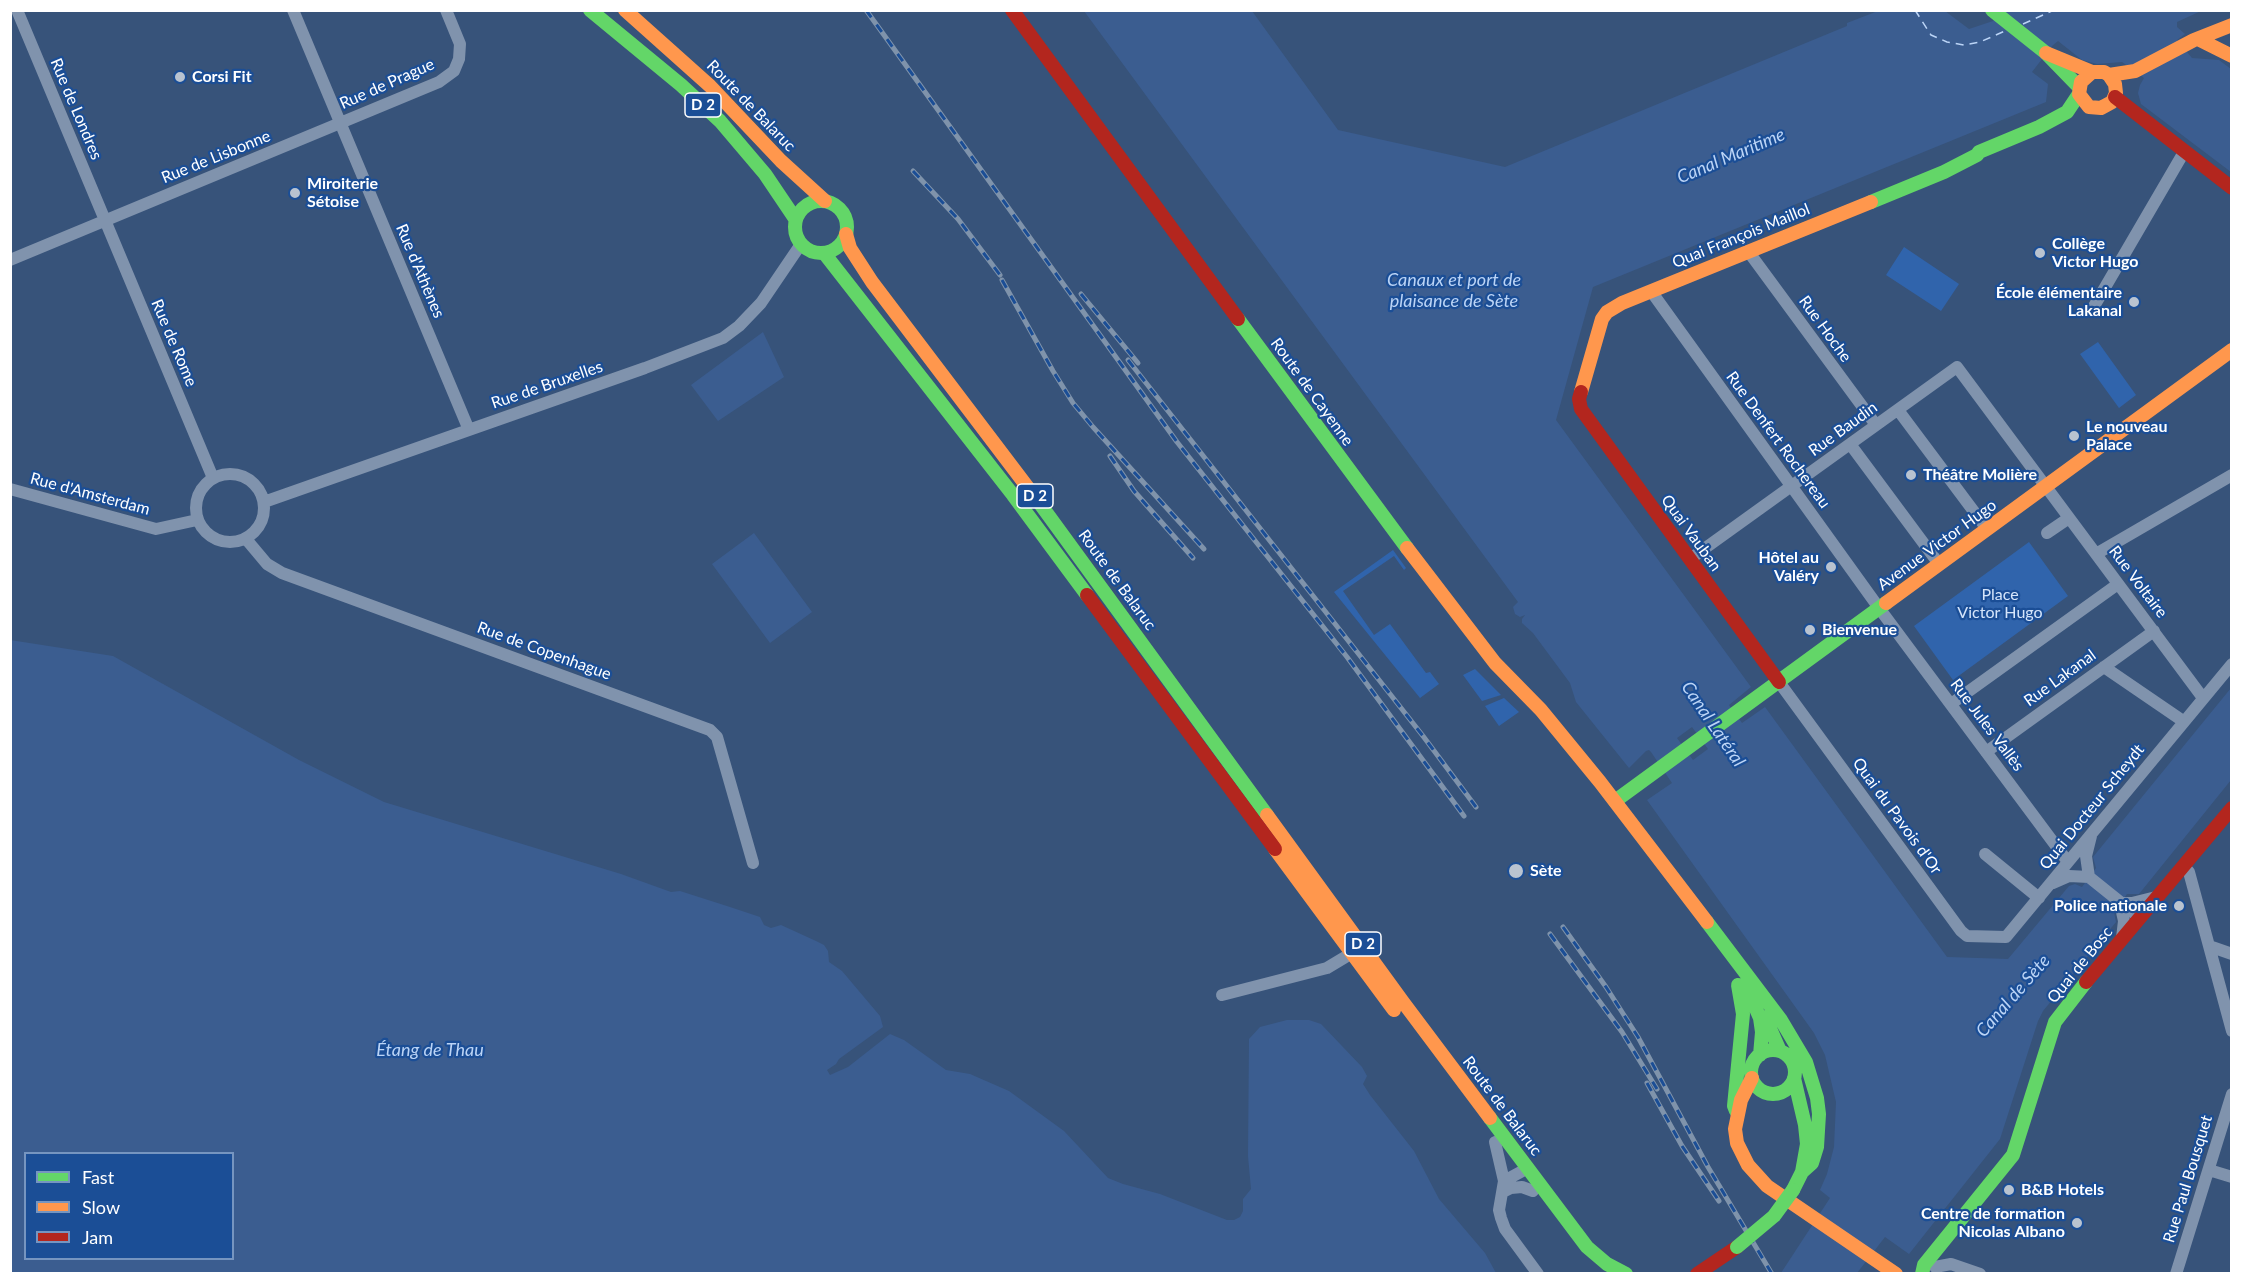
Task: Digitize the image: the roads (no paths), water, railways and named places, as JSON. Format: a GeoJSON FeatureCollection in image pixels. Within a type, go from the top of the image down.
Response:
{"type":"FeatureCollection","features":[{"type":"Feature","properties":{"kind":"main road","name":"Route de Balaruc"},"geometry":{"type":"LineString","coordinates":[[590,10],[681,85],[720,121],[765,174],[796,220]]}},
{"type":"Feature","properties":{"kind":"main road","name":"Route de Balaruc"},"geometry":{"type":"LineString","coordinates":[[625,10],[710,86],[782,161],[825,201]]}},
{"type":"Feature","properties":{"kind":"main road","name":"Route de Cayenne"},"geometry":{"type":"LineString","coordinates":[[1012,10],[1434,585],[1495,663],[1541,710],[1662,861]]}},
{"type":"Feature","properties":{"kind":"main road"},"geometry":{"type":"LineString","coordinates":[[1995,13],[2046,53],[2079,90],[2085,104],[2089,107],[2101,108],[2112,102],[2116,93],[2135,71]]}},
{"type":"Feature","properties":{"kind":"main road"},"geometry":{"type":"LineString","coordinates":[[2109,75],[2135,71],[2182,46],[2229,26]]}},
{"type":"Feature","properties":{"kind":"main road"},"geometry":{"type":"LineString","coordinates":[[2198,39],[2232,55]]}},
{"type":"Feature","properties":{"kind":"main road"},"geometry":{"type":"LineString","coordinates":[[2046,53],[2092,72],[2104,72],[2109,75],[2116,93],[2184,152],[2232,188]]}},
{"type":"Feature","properties":{"kind":"main road"},"geometry":{"type":"LineString","coordinates":[[2079,90],[2083,78],[2092,72]]}},
{"type":"Feature","properties":{"kind":"main road","name":"Quai François Maillol"},"geometry":{"type":"LineString","coordinates":[[1580,403],[1604,316],[1611,309],[1944,172],[1979,152],[2039,127],[2067,112],[2079,90]]}},
{"type":"Feature","properties":{"kind":"main road","name":"Quai François Maillol"},"geometry":{"type":"LineString","coordinates":[[1977,155],[1981,156],[2062,124],[2089,107]]}},
{"type":"Feature","properties":{"kind":"main road"},"geometry":{"type":"LineString","coordinates":[[825,201],[837,206],[847,221],[846,234],[835,249],[824,253],[811,251],[801,244],[796,232],[796,220],[807,205],[825,201]]}},
{"type":"Feature","properties":{"kind":"main road","name":"Route de Balaruc"},"geometry":{"type":"LineString","coordinates":[[846,234],[850,248],[872,282],[943,373],[1126,619],[1496,1142],[1524,1171],[1533,1191],[1583,1254],[1604,1274]]}},
{"type":"Feature","properties":{"kind":"main road","name":"Route de Balaruc"},"geometry":{"type":"LineString","coordinates":[[824,253],[1006,486],[1358,949],[1403,1002],[1524,1171],[1587,1248],[1607,1264],[1626,1274]]}},
{"type":"Feature","properties":{"kind":"main road","name":"Avenue Victor Hugo"},"geometry":{"type":"LineString","coordinates":[[1615,801],[2232,350]]}},
{"type":"Feature","properties":{"kind":"main road","name":"Quai Vauban"},"geometry":{"type":"LineString","coordinates":[[1580,403],[1581,409],[1591,424],[1779,682]]}},
{"type":"Feature","properties":{"kind":"main road","name":"Quai de Bosc"},"geometry":{"type":"LineString","coordinates":[[1922,1274],[1924,1266],[1935,1264],[2013,1155],[2055,1022],[2072,998],[2232,808]]}},
{"type":"Feature","properties":{"kind":"main road"},"geometry":{"type":"LineString","coordinates":[[1662,861],[1663,873],[1734,967],[1760,1018],[1762,1032],[1760,1054],[1752,1065],[1752,1078],[1741,1100],[1735,1129],[1742,1155],[1756,1176],[1892,1271]]}},
{"type":"Feature","properties":{"kind":"main road"},"geometry":{"type":"LineString","coordinates":[[1662,861],[1753,986],[1782,1020],[1800,1048],[1815,1087],[1819,1114],[1817,1147],[1812,1163],[1802,1172]]}},
{"type":"Feature","properties":{"kind":"main road"},"geometry":{"type":"LineString","coordinates":[[1734,967],[1743,1014],[1734,1106],[1738,1115]]}},
{"type":"Feature","properties":{"kind":"main road"},"geometry":{"type":"LineString","coordinates":[[1697,1274],[1737,1248],[1774,1216],[1793,1190],[1802,1172],[1808,1144],[1792,1062],[1780,1051],[1753,986]]}},
{"type":"Feature","properties":{"kind":"main road"},"geometry":{"type":"LineString","coordinates":[[1760,1054],[1770,1050],[1780,1051]]}},
{"type":"Feature","properties":{"kind":"main road"},"geometry":{"type":"LineString","coordinates":[[1752,1078],[1757,1088],[1773,1094],[1804,1120]]}},
{"type":"Feature","properties":{"kind":"main road"},"geometry":{"type":"LineString","coordinates":[[1738,1115],[1751,1103],[1790,1086],[1794,1078]]}},
{"type":"Feature","properties":{"kind":"street","name":"Rue de Londres"},"geometry":{"type":"LineString","coordinates":[[17,10],[105,221]]}},
{"type":"Feature","properties":{"kind":"street","name":"Rue d'Athènes"},"geometry":{"type":"LineString","coordinates":[[293,10],[469,430]]}},
{"type":"Feature","properties":{"kind":"street","name":"Rue de Prague"},"geometry":{"type":"LineString","coordinates":[[340,124],[439,82],[454,71],[459,59],[460,44],[446,10]]}},
{"type":"Feature","properties":{"kind":"street"},"geometry":{"type":"LineString","coordinates":[[2229,26],[2223,37],[2226,48],[2232,55]]}},
{"type":"Feature","properties":{"kind":"street","name":"Rue de Lisbonne"},"geometry":{"type":"LineString","coordinates":[[10,260],[340,124]]}},
{"type":"Feature","properties":{"kind":"street"},"geometry":{"type":"LineString","coordinates":[[2093,308],[2184,152]]}},
{"type":"Feature","properties":{"kind":"street","name":"Rue de Rome"},"geometry":{"type":"LineString","coordinates":[[105,221],[213,478]]}},
{"type":"Feature","properties":{"kind":"street","name":"Rue de Bruxelles"},"geometry":{"type":"LineString","coordinates":[[264,502],[702,348],[723,338],[739,326],[761,303],[801,244]]}},
{"type":"Feature","properties":{"kind":"street","name":"Rue Hoche"},"geometry":{"type":"LineString","coordinates":[[1748,251],[1876,425]]}},
{"type":"Feature","properties":{"kind":"street","name":"Rue Denfert Rochereau"},"geometry":{"type":"LineString","coordinates":[[1651,291],[1880,608]]}},
{"type":"Feature","properties":{"kind":"street","name":"Rue Baudin"},"geometry":{"type":"LineString","coordinates":[[1690,559],[1957,367]]}},
{"type":"Feature","properties":{"kind":"street","name":"Rue Voltaire"},"geometry":{"type":"LineString","coordinates":[[1957,367],[2203,698]]}},
{"type":"Feature","properties":{"kind":"street"},"geometry":{"type":"LineString","coordinates":[[1898,410],[1987,529]]}},
{"type":"Feature","properties":{"kind":"street"},"geometry":{"type":"LineString","coordinates":[[1850,444],[1939,564]]}},
{"type":"Feature","properties":{"kind":"street"},"geometry":{"type":"LineString","coordinates":[[223,474],[244,477],[253,483],[264,502],[261,524],[255,533],[234,543],[212,538],[197,520],[195,508],[198,496],[213,478],[223,474]]}},
{"type":"Feature","properties":{"kind":"street"},"geometry":{"type":"LineString","coordinates":[[2097,555],[2232,475]]}},
{"type":"Feature","properties":{"kind":"street","name":"Rue d'Amsterdam"},"geometry":{"type":"LineString","coordinates":[[10,489],[156,528],[197,520]]}},
{"type":"Feature","properties":{"kind":"street"},"geometry":{"type":"LineString","coordinates":[[2047,533],[2069,518]]}},
{"type":"Feature","properties":{"kind":"street","name":"Rue de Copenhague"},"geometry":{"type":"LineString","coordinates":[[246,539],[267,564],[282,573],[710,730],[717,737],[753,863]]}},
{"type":"Feature","properties":{"kind":"street"},"geometry":{"type":"LineString","coordinates":[[1951,704],[2118,584]]}},
{"type":"Feature","properties":{"kind":"street","name":"Rue Jules Vallès"},"geometry":{"type":"LineString","coordinates":[[1880,608],[2068,862]]}},
{"type":"Feature","properties":{"kind":"street","name":"Rue Lakanal"},"geometry":{"type":"LineString","coordinates":[[1986,752],[2154,631]]}},
{"type":"Feature","properties":{"kind":"street","name":"Quai Docteur Scheydt"},"geometry":{"type":"LineString","coordinates":[[2006,937],[2093,829],[2232,664]]}},
{"type":"Feature","properties":{"kind":"street"},"geometry":{"type":"LineString","coordinates":[[2104,667],[2183,722]]}},
{"type":"Feature","properties":{"kind":"street","name":"Quai du Pavois d'Or"},"geometry":{"type":"LineString","coordinates":[[1779,682],[1961,931],[1967,936],[2006,937]]}},
{"type":"Feature","properties":{"kind":"street"},"geometry":{"type":"LineString","coordinates":[[2089,877],[2085,856],[2093,829]]}},
{"type":"Feature","properties":{"kind":"street"},"geometry":{"type":"LineString","coordinates":[[1985,854],[2039,898]]}},
{"type":"Feature","properties":{"kind":"street"},"geometry":{"type":"LineString","coordinates":[[2184,866],[2189,872],[2232,1031]]}},
{"type":"Feature","properties":{"kind":"street"},"geometry":{"type":"LineString","coordinates":[[2049,885],[2069,876],[2089,877],[2140,918]]}},
{"type":"Feature","properties":{"kind":"street"},"geometry":{"type":"LineString","coordinates":[[2120,903],[2132,903],[2156,897]]}},
{"type":"Feature","properties":{"kind":"street"},"geometry":{"type":"LineString","coordinates":[[2120,903],[2124,921],[2122,938]]}},
{"type":"Feature","properties":{"kind":"street"},"geometry":{"type":"LineString","coordinates":[[2209,946],[2232,954]]}},
{"type":"Feature","properties":{"kind":"street"},"geometry":{"type":"LineString","coordinates":[[1222,995],[1327,968],[1358,949]]}},
{"type":"Feature","properties":{"kind":"street","name":"Rue Paul Bousquet"},"geometry":{"type":"LineString","coordinates":[[2176,1274],[2232,1094]]}},
{"type":"Feature","properties":{"kind":"street"},"geometry":{"type":"LineString","coordinates":[[1496,1142],[1506,1187],[1499,1210],[1501,1218],[1532,1271]]}},
{"type":"Feature","properties":{"kind":"street"},"geometry":{"type":"LineString","coordinates":[[2209,1170],[2232,1177]]}},
{"type":"Feature","properties":{"kind":"street"},"geometry":{"type":"LineString","coordinates":[[1506,1187],[1519,1180],[1524,1171]]}},
{"type":"Feature","properties":{"kind":"street"},"geometry":{"type":"LineString","coordinates":[[1506,1187],[1522,1187],[1533,1191]]}},
{"type":"Feature","properties":{"kind":"street"},"geometry":{"type":"LineString","coordinates":[[1935,1264],[1951,1264],[1980,1274]]}},
{"type":"Feature","properties":{"kind":"water","name":"Canaux et port de plaisance de Sète"},"geometry":{"type":"Polygon","coordinates":[[[1084,11],[1252,11],[1338,130],[1505,167],[1847,26],[1847,23],[1878,11],[1945,11],[1969,29],[1993,21],[2002,11],[2201,11],[2177,22],[2177,27],[2185,34],[2177,40],[2192,58],[2219,60],[2231,69],[2231,172],[2141,104],[2138,93],[2144,78],[2135,71],[2122,62],[2097,64],[2082,60],[2058,41],[2032,72],[2048,84],[2046,102],[1593,287],[1556,420],[1751,687],[1729,705],[1742,723],[1765,707],[1947,957],[2008,959],[2069,886],[2075,884],[2082,887],[2096,868],[2093,857],[2231,688],[2231,780],[2139,894],[2127,894],[2114,912],[2116,922],[2043,1011],[2000,1139],[1909,1254],[1885,1237],[1857,1273],[1781,1273],[1830,1198],[1820,1190],[1834,1147],[1836,1102],[1825,1055],[1814,1033],[1647,800],[1672,783],[1651,752],[1646,751],[1629,768],[1576,702],[1570,683],[1533,633],[1522,623],[1525,615],[1520,617],[1515,614],[1513,607],[1518,602],[1084,11]],[[1692,727],[1677,738],[1693,760],[1708,749],[1692,727]]]}},
{"type":"Feature","properties":{"kind":"water"},"geometry":{"type":"Polygon","coordinates":[[[763,332],[784,377],[718,421],[691,385],[763,332]]]}},
{"type":"Feature","properties":{"kind":"water"},"geometry":{"type":"Polygon","coordinates":[[[754,533],[812,612],[770,643],[712,564],[754,533]]]}},
{"type":"Feature","properties":{"kind":"water","name":"Étang de Thau"},"geometry":{"type":"Polygon","coordinates":[[[10,640],[113,656],[299,760],[384,802],[621,874],[671,892],[680,891],[730,907],[760,917],[764,925],[771,928],[781,925],[816,941],[824,945],[828,951],[829,962],[842,971],[880,1016],[883,1027],[839,1059],[827,1070],[830,1075],[848,1067],[890,1034],[904,1040],[946,1070],[970,1074],[1009,1091],[1064,1131],[1108,1178],[1160,1194],[1227,1220],[1240,1217],[1243,1211],[1243,1199],[1251,1189],[1248,1156],[1249,1039],[1260,1027],[1287,1020],[1309,1020],[1321,1024],[1362,1067],[1367,1076],[1363,1084],[1370,1095],[1414,1151],[1439,1199],[1485,1253],[1496,1273],[11,1273],[10,640]]]}},
{"type":"Feature","properties":{"kind":"railway"},"geometry":{"type":"LineString","coordinates":[[866,10],[1177,442],[1347,657],[1464,816]]}},
{"type":"Feature","properties":{"kind":"railway"},"geometry":{"type":"LineString","coordinates":[[913,171],[958,219],[1000,275]]}},
{"type":"Feature","properties":{"kind":"railway"},"geometry":{"type":"LineString","coordinates":[[1002,280],[1073,403],[1204,549]]}},
{"type":"Feature","properties":{"kind":"railway"},"geometry":{"type":"LineString","coordinates":[[1081,294],[1138,363]]}},
{"type":"Feature","properties":{"kind":"railway"},"geometry":{"type":"LineString","coordinates":[[1128,360],[1476,807]]}},
{"type":"Feature","properties":{"kind":"railway"},"geometry":{"type":"LineString","coordinates":[[1110,456],[1134,491],[1193,558]]}},
{"type":"Feature","properties":{"kind":"railway"},"geometry":{"type":"LineString","coordinates":[[1563,927],[1638,1037],[1708,1167],[1772,1274]]}},
{"type":"Feature","properties":{"kind":"railway"},"geometry":{"type":"LineString","coordinates":[[1550,934],[1622,1032],[1657,1089]]}},
{"type":"Feature","properties":{"kind":"railway"},"geometry":{"type":"LineString","coordinates":[[1647,1083],[1682,1146],[1719,1201]]}},
{"type":"Feature","properties":{"kind":"place","name":"Corsi Fit"},"geometry":{"type":"Point","coordinates":[180,77]}},
{"type":"Feature","properties":{"kind":"place","name":"Miroiterie Sétoise"},"geometry":{"type":"Point","coordinates":[295,193]}},
{"type":"Feature","properties":{"kind":"place","name":"Collège Victor Hugo"},"geometry":{"type":"Point","coordinates":[2040,253]}},
{"type":"Feature","properties":{"kind":"place","name":"École élémentaire Lakanal"},"geometry":{"type":"Point","coordinates":[2134,302]}},
{"type":"Feature","properties":{"kind":"place","name":"Le nouveau Palace"},"geometry":{"type":"Point","coordinates":[2074,436]}},
{"type":"Feature","properties":{"kind":"place","name":"Théâtre Molière"},"geometry":{"type":"Point","coordinates":[1911,475]}},
{"type":"Feature","properties":{"kind":"place","name":"Hôtel au Valéry"},"geometry":{"type":"Point","coordinates":[1831,567]}},
{"type":"Feature","properties":{"kind":"place","name":"Bienvenue"},"geometry":{"type":"Point","coordinates":[1810,630]}},
{"type":"Feature","properties":{"kind":"place","name":"Sète"},"geometry":{"type":"Point","coordinates":[1516,871]}},
{"type":"Feature","properties":{"kind":"place","name":"Police nationale"},"geometry":{"type":"Point","coordinates":[2179,906]}},
{"type":"Feature","properties":{"kind":"place","name":"B&B Hotels"},"geometry":{"type":"Point","coordinates":[2009,1190]}},
{"type":"Feature","properties":{"kind":"place","name":"Centre de formation Nicolas Albano"},"geometry":{"type":"Point","coordinates":[2077,1223]}},
{"type":"Feature","properties":{"kind":"water label","name":"Canal Maritime"},"geometry":{"type":"Point","coordinates":[1731,156]}},
{"type":"Feature","properties":{"kind":"water label","name":"Canal Latéral"},"geometry":{"type":"Point","coordinates":[1713,724]}},
{"type":"Feature","properties":{"kind":"water label","name":"Canal de Sète"},"geometry":{"type":"Point","coordinates":[2013,996]}},
{"type":"Feature","properties":{"kind":"park label","name":"Place Victor Hugo"},"geometry":{"type":"Point","coordinates":[2000,604]}}]}
